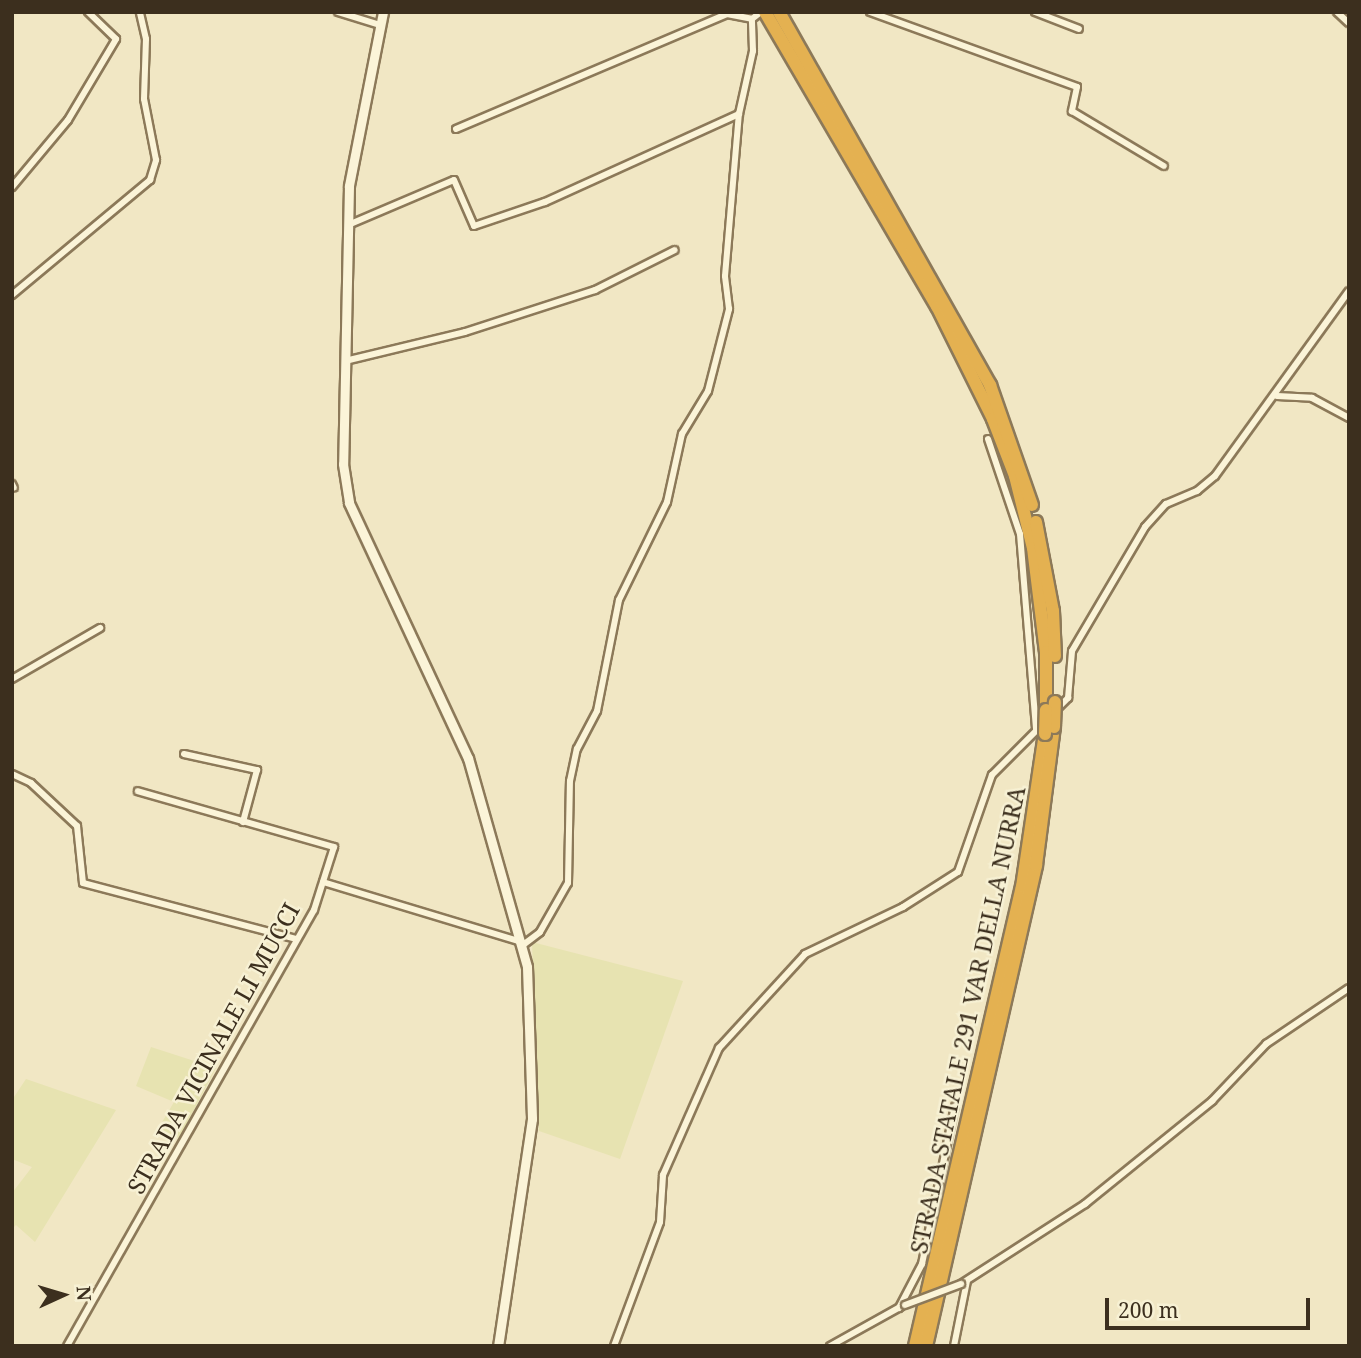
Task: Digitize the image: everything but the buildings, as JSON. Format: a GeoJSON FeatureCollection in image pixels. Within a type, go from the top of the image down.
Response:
{"type":"FeatureCollection","features":[{"type":"Feature","properties":{"kind":"highway","name":"STRADA STATALE 291 VAR DELLA NURRA"},"geometry":{"type":"LineString","coordinates":[[763,12],[937,306],[993,419],[1015,476],[1033,548],[1051,706]]}},
{"type":"Feature","properties":{"kind":"highway","name":"STRADA STATALE 291 VAR DELLA NURRA"},"geometry":{"type":"LineString","coordinates":[[779,12],[946,300],[1002,413],[1041,545],[1053,611],[1051,706],[1045,730],[1022,887],[915,1346]]}},
{"type":"Feature","properties":{"kind":"highway","name":"STRADA STATALE 291 VAR DELLA NURRA"},"geometry":{"type":"LineString","coordinates":[[926,1346],[1036,865],[1045,730]]}},
{"type":"Feature","properties":{"kind":"street"},"geometry":{"type":"LineString","coordinates":[[12,187],[68,120],[116,39],[88,12]]}},
{"type":"Feature","properties":{"kind":"street"},"geometry":{"type":"LineString","coordinates":[[12,295],[150,180],[156,160],[144,99],[146,39],[140,12]]}},
{"type":"Feature","properties":{"kind":"street"},"geometry":{"type":"LineString","coordinates":[[338,12],[380,25]]}},
{"type":"Feature","properties":{"kind":"street"},"geometry":{"type":"LineString","coordinates":[[383,12],[354,141],[348,225],[343,464],[349,503],[468,758],[522,943],[532,1119],[498,1346]]}},
{"type":"Feature","properties":{"kind":"street"},"geometry":{"type":"LineString","coordinates":[[456,129],[727,14],[752,19],[763,12]]}},
{"type":"Feature","properties":{"kind":"street"},"geometry":{"type":"LineString","coordinates":[[870,12],[1077,87],[1072,111],[1164,166]]}},
{"type":"Feature","properties":{"kind":"street"},"geometry":{"type":"LineString","coordinates":[[1035,12],[1079,29]]}},
{"type":"Feature","properties":{"kind":"street"},"geometry":{"type":"LineString","coordinates":[[1337,12],[1349,23]]}},
{"type":"Feature","properties":{"kind":"street"},"geometry":{"type":"LineString","coordinates":[[323,882],[522,943],[540,932],[568,883],[570,781],[577,749],[597,711],[619,600],[667,502],[682,434],[711,379],[729,309],[725,275],[739,114],[753,51],[752,19]]}},
{"type":"Feature","properties":{"kind":"street"},"geometry":{"type":"LineString","coordinates":[[348,225],[454,180],[474,226],[545,202],[739,114]]}},
{"type":"Feature","properties":{"kind":"street"},"geometry":{"type":"LineString","coordinates":[[345,361],[465,332],[594,290],[675,250]]}},
{"type":"Feature","properties":{"kind":"street"},"geometry":{"type":"LineString","coordinates":[[614,1346],[660,1222],[663,1175],[719,1048],[805,954],[903,907],[958,872],[992,775],[1045,730],[1068,698],[1072,651],[1145,527],[1166,504],[1197,491],[1215,476],[1277,396],[1349,291]]}},
{"type":"Feature","properties":{"kind":"street"},"geometry":{"type":"LineString","coordinates":[[1277,396],[1312,398],[1349,418]]}},
{"type":"Feature","properties":{"kind":"street"},"geometry":{"type":"LineString","coordinates":[[988,439],[1021,542],[1045,730]]}},
{"type":"Feature","properties":{"kind":"street"},"geometry":{"type":"LineString","coordinates":[[12,679],[100,628]]}},
{"type":"Feature","properties":{"kind":"street"},"geometry":{"type":"LineString","coordinates":[[184,754],[257,770],[243,822]]}},
{"type":"Feature","properties":{"kind":"street"},"geometry":{"type":"LineString","coordinates":[[12,774],[31,783],[77,826],[83,883],[297,939]]}},
{"type":"Feature","properties":{"kind":"street","name":"STRADA VICINALE LI MUCCI"},"geometry":{"type":"LineString","coordinates":[[67,1346],[297,939],[323,882],[334,847],[138,791]]}},
{"type":"Feature","properties":{"kind":"street"},"geometry":{"type":"LineString","coordinates":[[831,1346],[902,1306],[964,1282],[1085,1204],[1213,1101],[1266,1044],[1349,988]]}},
{"type":"Feature","properties":{"kind":"street"},"geometry":{"type":"LineString","coordinates":[[902,1306],[922,1264],[955,1106]]}},
{"type":"Feature","properties":{"kind":"street"},"geometry":{"type":"LineString","coordinates":[[954,1346],[964,1282]]}},
{"type":"Feature","properties":{"kind":"shaded area"},"geometry":{"type":"Polygon","coordinates":[[[532,942],[683,981],[620,1159],[539,1131],[532,942]]]}},
{"type":"Feature","properties":{"kind":"shaded area"},"geometry":{"type":"Polygon","coordinates":[[[151,1047],[216,1068],[179,1138],[158,1129],[174,1102],[136,1086],[151,1047]]]}},
{"type":"Feature","properties":{"kind":"shaded area"},"geometry":{"type":"Polygon","coordinates":[[[26,1079],[116,1110],[35,1242],[16,1225],[12,1229],[12,1193],[32,1167],[12,1159],[12,1100],[26,1079]]]}}]}
